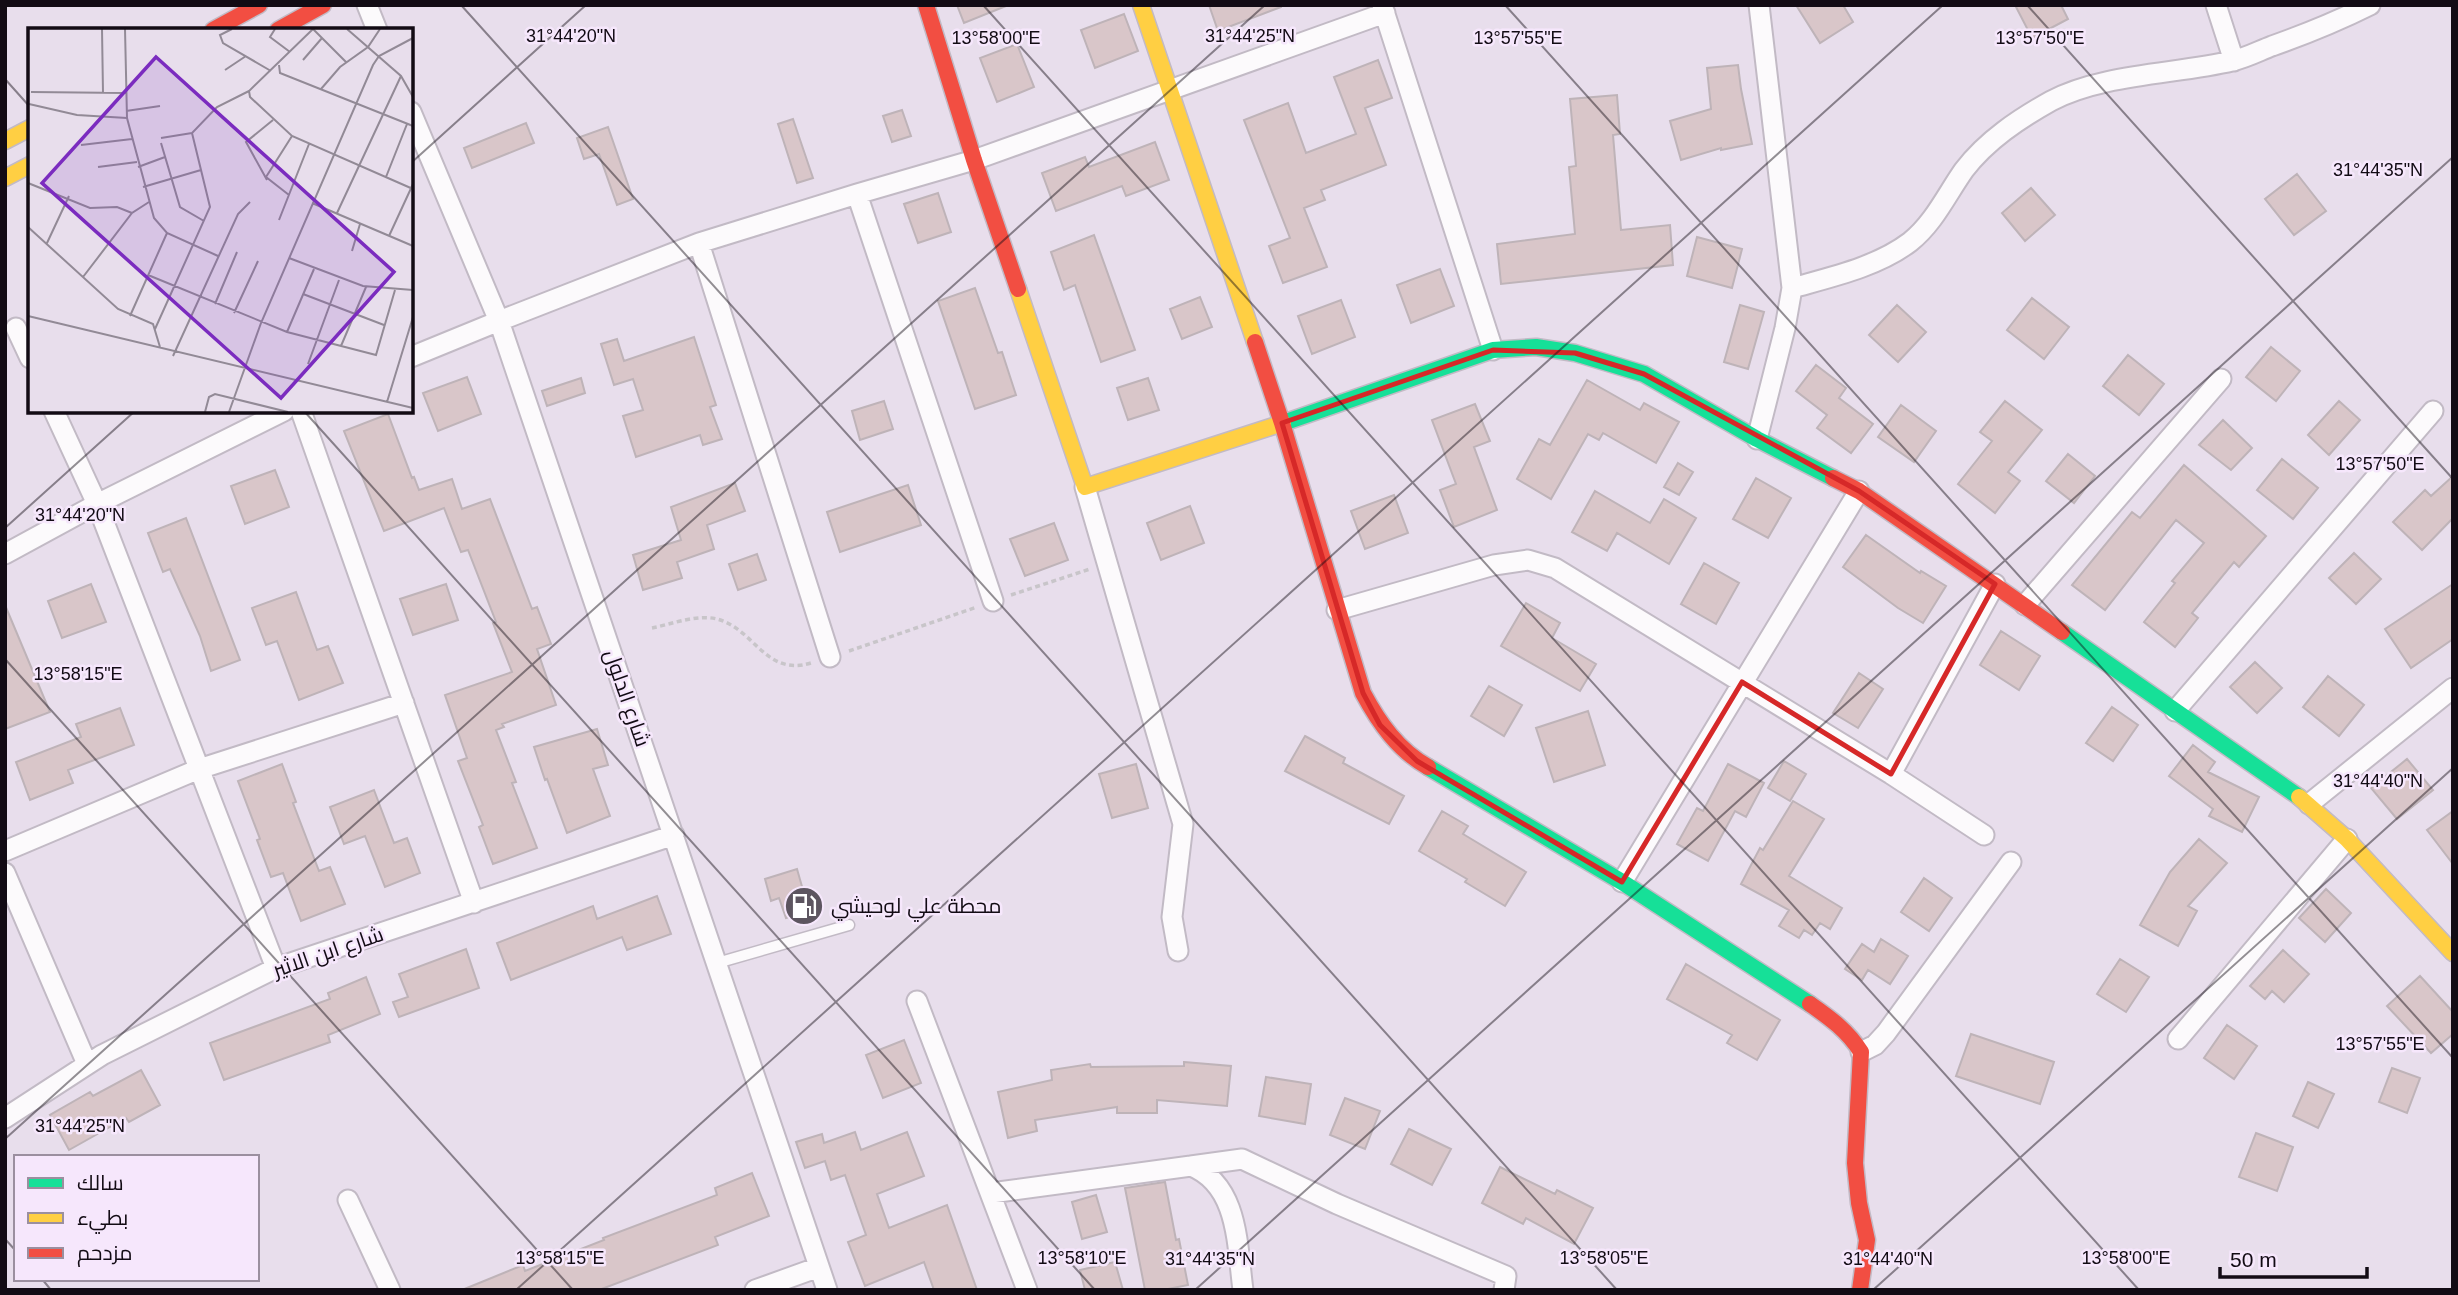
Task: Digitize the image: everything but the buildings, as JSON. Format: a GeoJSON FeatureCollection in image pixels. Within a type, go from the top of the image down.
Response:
{"type":"FeatureCollection","features":[{"type":"Feature","properties":{"kind":"main road"},"geometry":{"type":"LineString","coordinates":[[217,28],[259,5]]}},
{"type":"Feature","properties":{"kind":"main road"},"geometry":{"type":"LineString","coordinates":[[282,28],[323,5]]}},
{"type":"Feature","properties":{"kind":"main road"},"geometry":{"type":"LineString","coordinates":[[926,5],[974,160],[1085,487],[1493,350],[1536,347],[1575,353],[1644,374],[1757,439],[1859,491],[2309,804],[2449,942]]}},
{"type":"Feature","properties":{"kind":"main road"},"geometry":{"type":"LineString","coordinates":[[1141,5],[1282,423],[1363,693],[1380,725],[1417,761],[1622,883],[1835,1021],[1853,1040],[1861,1052],[1855,1163],[1858,1203],[1867,1240],[1860,1290]]}},
{"type":"Feature","properties":{"kind":"main road"},"geometry":{"type":"LineString","coordinates":[[5,141],[28,129]]}},
{"type":"Feature","properties":{"kind":"main road"},"geometry":{"type":"LineString","coordinates":[[5,178],[28,166]]}},
{"type":"Feature","properties":{"kind":"street"},"geometry":{"type":"LineString","coordinates":[[367,5],[376,28]]}},
{"type":"Feature","properties":{"kind":"street"},"geometry":{"type":"LineString","coordinates":[[1757,439],[1785,328],[1792,288],[1759,5]]}},
{"type":"Feature","properties":{"kind":"street"},"geometry":{"type":"LineString","coordinates":[[2216,5],[2234,61]]}},
{"type":"Feature","properties":{"kind":"street"},"geometry":{"type":"LineString","coordinates":[[1792,288],[1842,274],[1910,242],[1930,222],[1966,168],[1989,143],[2015,123],[2053,100],[2082,88],[2234,61],[2325,27],[2370,5]]}},
{"type":"Feature","properties":{"kind":"street"},"geometry":{"type":"LineString","coordinates":[[413,356],[699,243],[974,160],[1169,91],[1384,9],[1493,350]]}},
{"type":"Feature","properties":{"kind":"street","name":"شارع الدلول"},"geometry":{"type":"LineString","coordinates":[[413,116],[499,321],[827,1290]]}},
{"type":"Feature","properties":{"kind":"street"},"geometry":{"type":"LineString","coordinates":[[857,194],[993,601]]}},
{"type":"Feature","properties":{"kind":"street"},"geometry":{"type":"LineString","coordinates":[[699,243],[830,657]]}},
{"type":"Feature","properties":{"kind":"street"},"geometry":{"type":"LineString","coordinates":[[16,328],[28,354]]}},
{"type":"Feature","properties":{"kind":"street"},"geometry":{"type":"LineString","coordinates":[[2025,605],[2221,379]]}},
{"type":"Feature","properties":{"kind":"street"},"geometry":{"type":"LineString","coordinates":[[2175,711],[2433,411]]}},
{"type":"Feature","properties":{"kind":"street"},"geometry":{"type":"LineString","coordinates":[[55,413],[97,504],[276,968]]}},
{"type":"Feature","properties":{"kind":"street"},"geometry":{"type":"LineString","coordinates":[[5,554],[97,504],[280,413]]}},
{"type":"Feature","properties":{"kind":"street"},"geometry":{"type":"LineString","coordinates":[[302,413],[474,903]]}},
{"type":"Feature","properties":{"kind":"street"},"geometry":{"type":"LineString","coordinates":[[1085,487],[1183,824],[1172,917],[1178,951]]}},
{"type":"Feature","properties":{"kind":"street"},"geometry":{"type":"LineString","coordinates":[[1622,883],[1859,491]]}},
{"type":"Feature","properties":{"kind":"street"},"geometry":{"type":"LineString","coordinates":[[1338,610],[1494,565],[1528,560],[1555,568],[1891,774],[1984,835]]}},
{"type":"Feature","properties":{"kind":"street"},"geometry":{"type":"LineString","coordinates":[[1891,774],[1995,584]]}},
{"type":"Feature","properties":{"kind":"street"},"geometry":{"type":"LineString","coordinates":[[2309,804],[2453,688]]}},
{"type":"Feature","properties":{"kind":"street"},"geometry":{"type":"LineString","coordinates":[[5,851],[199,769],[404,704]]}},
{"type":"Feature","properties":{"kind":"street","name":"شارع ابن الاثير"},"geometry":{"type":"LineString","coordinates":[[5,1118],[114,1048],[276,968],[674,835]]}},
{"type":"Feature","properties":{"kind":"street"},"geometry":{"type":"LineString","coordinates":[[2178,1039],[2347,839]]}},
{"type":"Feature","properties":{"kind":"street"},"geometry":{"type":"LineString","coordinates":[[1861,1052],[1875,1045],[1886,1033],[2011,862]]}},
{"type":"Feature","properties":{"kind":"street"},"geometry":{"type":"LineString","coordinates":[[5,873],[87,1064]]}},
{"type":"Feature","properties":{"kind":"street"},"geometry":{"type":"LineString","coordinates":[[918,1001],[1027,1290]]}},
{"type":"Feature","properties":{"kind":"street"},"geometry":{"type":"LineString","coordinates":[[991,1193],[1242,1158],[1337,1203],[1506,1276],[1504,1290]]}},
{"type":"Feature","properties":{"kind":"street"},"geometry":{"type":"LineString","coordinates":[[1191,1166],[1205,1171],[1214,1180],[1232,1213],[1243,1290]]}},
{"type":"Feature","properties":{"kind":"street"},"geometry":{"type":"LineString","coordinates":[[348,1200],[390,1290]]}},
{"type":"Feature","properties":{"kind":"street"},"geometry":{"type":"LineString","coordinates":[[755,1290],[819,1267]]}},
{"type":"Feature","properties":{"kind":"lane"},"geometry":{"type":"LineString","coordinates":[[717,963],[849,925]]}},
{"type":"Feature","properties":{"kind":"path"},"geometry":{"type":"LineString","coordinates":[[652,628],[699,618],[715,619],[730,626],[781,664],[797,667],[1108,562]]}},
{"type":"Feature","properties":{"kind":"highlighted area"},"geometry":{"type":"Polygon","coordinates":[[[1493,350],[1575,353],[1644,374],[1859,491],[1995,584],[1891,774],[1742,682],[1622,882],[1417,761],[1380,725],[1363,693],[1282,423],[1493,350]]]}},
{"type":"Feature","properties":{"kind":"traffic: fast"},"geometry":{"type":"LineString","coordinates":[[1283,423],[1493,350],[1536,347],[1575,353],[1644,374],[1757,439],[1833,478]]}},
{"type":"Feature","properties":{"kind":"traffic: fast"},"geometry":{"type":"LineString","coordinates":[[2062,632],[2299,797]]}},
{"type":"Feature","properties":{"kind":"traffic: fast"},"geometry":{"type":"LineString","coordinates":[[1428,767],[1622,882],[1810,1004]]}},
{"type":"Feature","properties":{"kind":"traffic: slow"},"geometry":{"type":"LineString","coordinates":[[1141,5],[1255,342]]}},
{"type":"Feature","properties":{"kind":"traffic: slow"},"geometry":{"type":"LineString","coordinates":[[5,141],[28,129]]}},
{"type":"Feature","properties":{"kind":"traffic: slow"},"geometry":{"type":"LineString","coordinates":[[5,178],[28,166]]}},
{"type":"Feature","properties":{"kind":"traffic: slow"},"geometry":{"type":"LineString","coordinates":[[1018,289],[1085,487],[1283,423]]}},
{"type":"Feature","properties":{"kind":"traffic: slow"},"geometry":{"type":"LineString","coordinates":[[2299,797],[2347,839],[2453,953]]}},
{"type":"Feature","properties":{"kind":"traffic: jam"},"geometry":{"type":"LineString","coordinates":[[217,28],[259,5]]}},
{"type":"Feature","properties":{"kind":"traffic: jam"},"geometry":{"type":"LineString","coordinates":[[282,28],[323,5]]}},
{"type":"Feature","properties":{"kind":"traffic: jam"},"geometry":{"type":"LineString","coordinates":[[926,5],[974,160],[1018,289]]}},
{"type":"Feature","properties":{"kind":"traffic: jam"},"geometry":{"type":"LineString","coordinates":[[1255,342],[1363,693],[1390,735],[1428,767]]}},
{"type":"Feature","properties":{"kind":"traffic: jam"},"geometry":{"type":"LineString","coordinates":[[1833,478],[1859,491],[2062,632]]}},
{"type":"Feature","properties":{"kind":"traffic: jam"},"geometry":{"type":"LineString","coordinates":[[1810,1004],[1844,1031],[1861,1052],[1855,1163],[1859,1203],[1867,1240],[1860,1290]]}},
{"type":"Feature","properties":{"kind":"place","name":"محطة علي لوحيشي"},"geometry":{"type":"Point","coordinates":[804,906]}}]}
